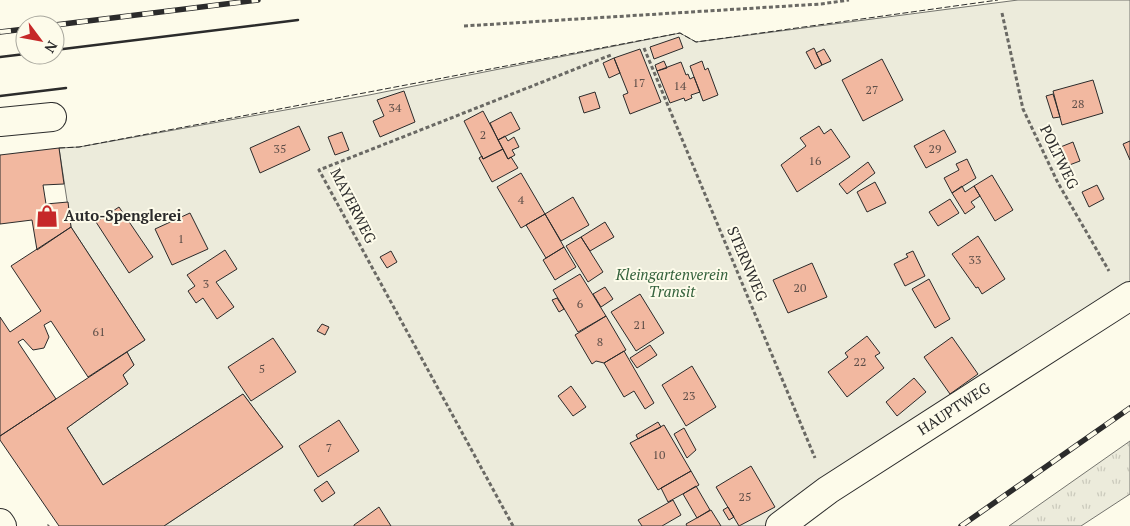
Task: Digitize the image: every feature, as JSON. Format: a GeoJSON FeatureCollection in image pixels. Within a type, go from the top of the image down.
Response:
{"type":"FeatureCollection","features":[{"type":"Feature","properties":{"kind":"lane"},"geometry":{"type":"LineString","coordinates":[[0,122],[52,117]]}},
{"type":"Feature","properties":{"kind":"lane","name":"HAUPTWEG"},"geometry":{"type":"LineString","coordinates":[[780,526],[828,490],[1127,297]]}},
{"type":"Feature","properties":{"kind":"path"},"geometry":{"type":"LineString","coordinates":[[464,26],[821,4],[849,0]]}},
{"type":"Feature","properties":{"kind":"path","name":"POLTWEG"},"geometry":{"type":"LineString","coordinates":[[1002,13],[1023,109],[1058,182],[1127,297]]}},
{"type":"Feature","properties":{"kind":"path","name":"STERNWEG"},"geometry":{"type":"LineString","coordinates":[[644,48],[828,490]]}},
{"type":"Feature","properties":{"kind":"path","name":"MAYERWEG"},"geometry":{"type":"LineString","coordinates":[[512,526],[319,170],[611,55]]}},
{"type":"Feature","properties":{"kind":"green space","name":"Kleingartenverein Transit"},"geometry":{"type":"Polygon","coordinates":[[[1018,0],[1130,0],[1130,305],[794,526],[164,526],[283,447],[243,394],[103,485],[67,428],[128,384],[123,375],[134,365],[127,352],[145,340],[71,227],[59,148],[79,147],[369,95],[680,33],[696,42],[1018,0]]]}},
{"type":"Feature","properties":{"kind":"green space"},"geometry":{"type":"Polygon","coordinates":[[[1130,441],[1130,494],[1081,526],[1009,526],[1130,441]]]}},
{"type":"Feature","properties":{"kind":"building"},"geometry":{"type":"Polygon","coordinates":[[[679,37],[683,48],[654,59],[650,47],[679,37]]]}},
{"type":"Feature","properties":{"kind":"building"},"geometry":{"type":"Polygon","coordinates":[[[814,48],[822,65],[815,69],[806,52],[814,48]]]}},
{"type":"Feature","properties":{"kind":"building"},"geometry":{"type":"Polygon","coordinates":[[[640,49],[661,102],[630,114],[623,95],[628,93],[614,58],[640,49]]]}},
{"type":"Feature","properties":{"kind":"building"},"geometry":{"type":"Polygon","coordinates":[[[824,49],[831,61],[822,65],[816,53],[824,49]]]}},
{"type":"Feature","properties":{"kind":"building"},"geometry":{"type":"Polygon","coordinates":[[[614,58],[620,73],[609,78],[603,63],[614,58]]]}},
{"type":"Feature","properties":{"kind":"building"},"geometry":{"type":"Polygon","coordinates":[[[882,59],[903,100],[863,121],[842,80],[882,59]]]}},
{"type":"Feature","properties":{"kind":"building"},"geometry":{"type":"Polygon","coordinates":[[[664,61],[667,68],[657,71],[655,65],[664,61]]]}},
{"type":"Feature","properties":{"kind":"building"},"geometry":{"type":"Polygon","coordinates":[[[702,61],[705,70],[708,68],[718,95],[703,101],[690,66],[702,61]]]}},
{"type":"Feature","properties":{"kind":"building"},"geometry":{"type":"Polygon","coordinates":[[[681,62],[686,75],[688,74],[690,79],[694,77],[700,92],[691,95],[692,98],[685,101],[684,98],[670,103],[657,71],[681,62]]]}},
{"type":"Feature","properties":{"kind":"building"},"geometry":{"type":"Polygon","coordinates":[[[1093,80],[1103,113],[1062,125],[1053,91],[1093,80]]]}},
{"type":"Feature","properties":{"kind":"building"},"geometry":{"type":"Polygon","coordinates":[[[404,91],[415,122],[380,137],[373,121],[384,116],[377,100],[404,91]]]}},
{"type":"Feature","properties":{"kind":"building"},"geometry":{"type":"Polygon","coordinates":[[[595,92],[600,108],[584,113],[579,97],[595,92]]]}},
{"type":"Feature","properties":{"kind":"building"},"geometry":{"type":"Polygon","coordinates":[[[1053,94],[1060,117],[1053,118],[1046,96],[1053,94]]]}},
{"type":"Feature","properties":{"kind":"building"},"geometry":{"type":"Polygon","coordinates":[[[483,111],[503,149],[483,159],[464,121],[483,111]]]}},
{"type":"Feature","properties":{"kind":"building"},"geometry":{"type":"Polygon","coordinates":[[[511,112],[520,129],[498,140],[490,123],[511,112]]]}},
{"type":"Feature","properties":{"kind":"building"},"geometry":{"type":"Polygon","coordinates":[[[299,126],[310,150],[260,173],[250,148],[299,126]]]}},
{"type":"Feature","properties":{"kind":"building"},"geometry":{"type":"Polygon","coordinates":[[[819,126],[824,134],[831,129],[850,157],[797,192],[781,165],[806,146],[800,138],[819,126]]]}},
{"type":"Feature","properties":{"kind":"building"},"geometry":{"type":"Polygon","coordinates":[[[944,130],[956,152],[926,168],[914,146],[944,130]]]}},
{"type":"Feature","properties":{"kind":"building"},"geometry":{"type":"Polygon","coordinates":[[[342,132],[349,150],[335,155],[328,137],[342,132]]]}},
{"type":"Feature","properties":{"kind":"building"},"geometry":{"type":"Polygon","coordinates":[[[505,136],[508,141],[514,137],[519,147],[512,150],[515,155],[508,159],[498,140],[505,136]]]}},
{"type":"Feature","properties":{"kind":"building"},"geometry":{"type":"Polygon","coordinates":[[[1130,141],[1130,160],[1123,144],[1130,141]]]}},
{"type":"Feature","properties":{"kind":"building"},"geometry":{"type":"Polygon","coordinates":[[[1073,142],[1080,161],[1064,167],[1058,148],[1073,142]]]}},
{"type":"Feature","properties":{"kind":"building"},"geometry":{"type":"Polygon","coordinates":[[[59,148],[64,184],[43,185],[46,204],[68,202],[71,227],[37,250],[32,220],[0,224],[0,155],[59,148]]]}},
{"type":"Feature","properties":{"kind":"building"},"geometry":{"type":"Polygon","coordinates":[[[503,149],[508,159],[511,157],[518,168],[492,182],[479,158],[482,156],[483,159],[503,149]]]}},
{"type":"Feature","properties":{"kind":"building"},"geometry":{"type":"Polygon","coordinates":[[[967,159],[976,178],[952,193],[944,178],[959,170],[956,164],[967,159]]]}},
{"type":"Feature","properties":{"kind":"building"},"geometry":{"type":"Polygon","coordinates":[[[868,162],[875,173],[847,194],[839,184],[868,162]]]}},
{"type":"Feature","properties":{"kind":"building"},"geometry":{"type":"Polygon","coordinates":[[[521,173],[545,214],[521,228],[497,187],[521,173]]]}},
{"type":"Feature","properties":{"kind":"building"},"geometry":{"type":"Polygon","coordinates":[[[992,175],[1013,210],[995,221],[974,186],[992,175]]]}},
{"type":"Feature","properties":{"kind":"building"},"geometry":{"type":"Polygon","coordinates":[[[875,182],[886,203],[867,212],[857,192],[875,182]]]}},
{"type":"Feature","properties":{"kind":"building"},"geometry":{"type":"Polygon","coordinates":[[[1097,185],[1104,199],[1089,207],[1082,192],[1097,185]]]}},
{"type":"Feature","properties":{"kind":"building"},"geometry":{"type":"Polygon","coordinates":[[[962,186],[965,192],[974,186],[980,196],[971,202],[975,207],[965,214],[952,193],[962,186]]]}},
{"type":"Feature","properties":{"kind":"building"},"geometry":{"type":"Polygon","coordinates":[[[573,197],[589,225],[561,241],[545,214],[573,197]]]}},
{"type":"Feature","properties":{"kind":"building"},"geometry":{"type":"Polygon","coordinates":[[[950,199],[959,213],[938,226],[929,212],[950,199]]]}},
{"type":"Feature","properties":{"kind":"building"},"geometry":{"type":"Polygon","coordinates":[[[119,207],[153,257],[129,273],[96,222],[119,207]]]}},
{"type":"Feature","properties":{"kind":"building"},"geometry":{"type":"Polygon","coordinates":[[[190,213],[208,249],[172,265],[155,229],[190,213]]]}},
{"type":"Feature","properties":{"kind":"building"},"geometry":{"type":"Polygon","coordinates":[[[545,214],[564,247],[546,258],[526,225],[545,214]]]}},
{"type":"Feature","properties":{"kind":"building"},"geometry":{"type":"Polygon","coordinates":[[[605,222],[614,237],[590,251],[581,237],[605,222]]]}},
{"type":"Feature","properties":{"kind":"building"},"geometry":{"type":"Polygon","coordinates":[[[71,227],[145,340],[88,377],[51,321],[44,325],[49,337],[44,348],[33,350],[23,339],[18,342],[56,399],[0,436],[0,317],[10,332],[41,311],[11,266],[71,227]]]}},
{"type":"Feature","properties":{"kind":"building"},"geometry":{"type":"Polygon","coordinates":[[[978,236],[1005,279],[982,294],[952,254],[978,236]]]}},
{"type":"Feature","properties":{"kind":"building"},"geometry":{"type":"Polygon","coordinates":[[[581,237],[603,272],[588,282],[566,246],[581,237]]]}},
{"type":"Feature","properties":{"kind":"building"},"geometry":{"type":"Polygon","coordinates":[[[564,247],[576,267],[555,280],[543,260],[564,247]]]}},
{"type":"Feature","properties":{"kind":"building"},"geometry":{"type":"Polygon","coordinates":[[[225,250],[237,269],[216,282],[234,307],[217,319],[203,298],[196,303],[188,291],[195,286],[187,275],[225,250]]]}},
{"type":"Feature","properties":{"kind":"building"},"geometry":{"type":"Polygon","coordinates":[[[391,251],[397,262],[387,268],[380,257],[391,251]]]}},
{"type":"Feature","properties":{"kind":"building"},"geometry":{"type":"Polygon","coordinates":[[[913,251],[925,276],[905,286],[894,264],[908,257],[906,254],[913,251]]]}},
{"type":"Feature","properties":{"kind":"building"},"geometry":{"type":"Polygon","coordinates":[[[812,263],[827,297],[788,313],[773,280],[812,263]]]}},
{"type":"Feature","properties":{"kind":"building"},"geometry":{"type":"Polygon","coordinates":[[[580,274],[606,316],[578,332],[553,290],[580,274]]]}},
{"type":"Feature","properties":{"kind":"building"},"geometry":{"type":"Polygon","coordinates":[[[929,279],[950,319],[935,328],[912,289],[929,279]]]}},
{"type":"Feature","properties":{"kind":"building"},"geometry":{"type":"Polygon","coordinates":[[[605,287],[613,299],[601,307],[593,294],[605,287]]]}},
{"type":"Feature","properties":{"kind":"building"},"geometry":{"type":"Polygon","coordinates":[[[640,294],[664,333],[636,351],[611,312],[640,294]]]}},
{"type":"Feature","properties":{"kind":"building"},"geometry":{"type":"Polygon","coordinates":[[[557,298],[564,309],[559,312],[552,300],[557,298]]]}},
{"type":"Feature","properties":{"kind":"building"},"geometry":{"type":"Polygon","coordinates":[[[606,316],[626,350],[604,363],[596,361],[592,364],[575,335],[606,316]]]}},
{"type":"Feature","properties":{"kind":"building"},"geometry":{"type":"Polygon","coordinates":[[[322,324],[329,327],[325,335],[317,331],[322,324]]]}},
{"type":"Feature","properties":{"kind":"building"},"geometry":{"type":"Polygon","coordinates":[[[867,336],[880,353],[875,356],[884,368],[847,397],[828,372],[848,357],[845,353],[867,336]]]}},
{"type":"Feature","properties":{"kind":"building"},"geometry":{"type":"Polygon","coordinates":[[[952,337],[978,374],[950,394],[924,357],[952,337]]]}},
{"type":"Feature","properties":{"kind":"building"},"geometry":{"type":"Polygon","coordinates":[[[273,338],[296,372],[251,401],[228,367],[273,338]]]}},
{"type":"Feature","properties":{"kind":"building"},"geometry":{"type":"Polygon","coordinates":[[[650,345],[657,355],[637,368],[630,358],[650,345]]]}},
{"type":"Feature","properties":{"kind":"building"},"geometry":{"type":"Polygon","coordinates":[[[624,351],[654,403],[645,409],[634,391],[624,397],[604,363],[624,351]]]}},
{"type":"Feature","properties":{"kind":"building"},"geometry":{"type":"Polygon","coordinates":[[[127,352],[134,365],[123,375],[128,384],[67,428],[103,485],[243,394],[283,447],[164,526],[59,526],[0,440],[0,436],[127,352]]]}},
{"type":"Feature","properties":{"kind":"building"},"geometry":{"type":"Polygon","coordinates":[[[692,366],[716,407],[686,426],[662,385],[692,366]]]}},
{"type":"Feature","properties":{"kind":"building"},"geometry":{"type":"Polygon","coordinates":[[[914,378],[926,392],[897,416],[886,402],[914,378]]]}},
{"type":"Feature","properties":{"kind":"building"},"geometry":{"type":"Polygon","coordinates":[[[571,386],[586,407],[573,416],[558,396],[571,386]]]}},
{"type":"Feature","properties":{"kind":"building"},"geometry":{"type":"Polygon","coordinates":[[[339,420],[359,451],[318,477],[299,446],[339,420]]]}},
{"type":"Feature","properties":{"kind":"building"},"geometry":{"type":"Polygon","coordinates":[[[658,422],[661,427],[638,439],[636,435],[658,422]]]}},
{"type":"Feature","properties":{"kind":"building"},"geometry":{"type":"Polygon","coordinates":[[[664,425],[691,471],[658,490],[630,443],[664,425]]]}},
{"type":"Feature","properties":{"kind":"building"},"geometry":{"type":"Polygon","coordinates":[[[684,428],[696,450],[687,458],[674,434],[684,428]]]}},
{"type":"Feature","properties":{"kind":"building"},"geometry":{"type":"Polygon","coordinates":[[[751,466],[775,507],[739,526],[716,487],[751,466]]]}},
{"type":"Feature","properties":{"kind":"building"},"geometry":{"type":"Polygon","coordinates":[[[691,471],[699,485],[668,502],[661,488],[691,471]]]}},
{"type":"Feature","properties":{"kind":"building"},"geometry":{"type":"Polygon","coordinates":[[[327,481],[335,493],[322,502],[314,490],[327,481]]]}},
{"type":"Feature","properties":{"kind":"building"},"geometry":{"type":"Polygon","coordinates":[[[696,486],[710,510],[697,518],[683,494],[696,486]]]}},
{"type":"Feature","properties":{"kind":"building"},"geometry":{"type":"Polygon","coordinates":[[[673,500],[681,515],[662,526],[642,526],[638,520],[673,500]]]}},
{"type":"Feature","properties":{"kind":"building"},"geometry":{"type":"Polygon","coordinates":[[[379,507],[391,526],[354,526],[354,525],[379,507]]]}},
{"type":"Feature","properties":{"kind":"building"},"geometry":{"type":"Polygon","coordinates":[[[728,507],[734,517],[729,520],[723,510],[728,507]]]}},
{"type":"Feature","properties":{"kind":"building"},"geometry":{"type":"Polygon","coordinates":[[[711,510],[721,526],[687,526],[686,524],[711,510]]]}},
{"type":"Feature","properties":{"kind":"railway"},"geometry":{"type":"LineString","coordinates":[[65,24],[258,0]]}},
{"type":"Feature","properties":{"kind":"railway"},"geometry":{"type":"LineString","coordinates":[[0,32],[15,30]]}},
{"type":"Feature","properties":{"kind":"railway"},"geometry":{"type":"LineString","coordinates":[[961,526],[1130,408]]}},
{"type":"Feature","properties":{"kind":"fence"},"geometry":{"type":"LineString","coordinates":[[59,148],[79,147],[680,33],[696,42],[998,0]]}},
{"type":"Feature","properties":{"kind":"wall"},"geometry":{"type":"LineString","coordinates":[[65,49],[298,20]]}},
{"type":"Feature","properties":{"kind":"wall"},"geometry":{"type":"LineString","coordinates":[[0,57],[15,55]]}},
{"type":"Feature","properties":{"kind":"wall"},"geometry":{"type":"LineString","coordinates":[[0,96],[66,88]]}},
{"type":"Feature","properties":{"kind":"place","name":"Auto-Spenglerei"},"geometry":{"type":"Point","coordinates":[47,216]}}]}
